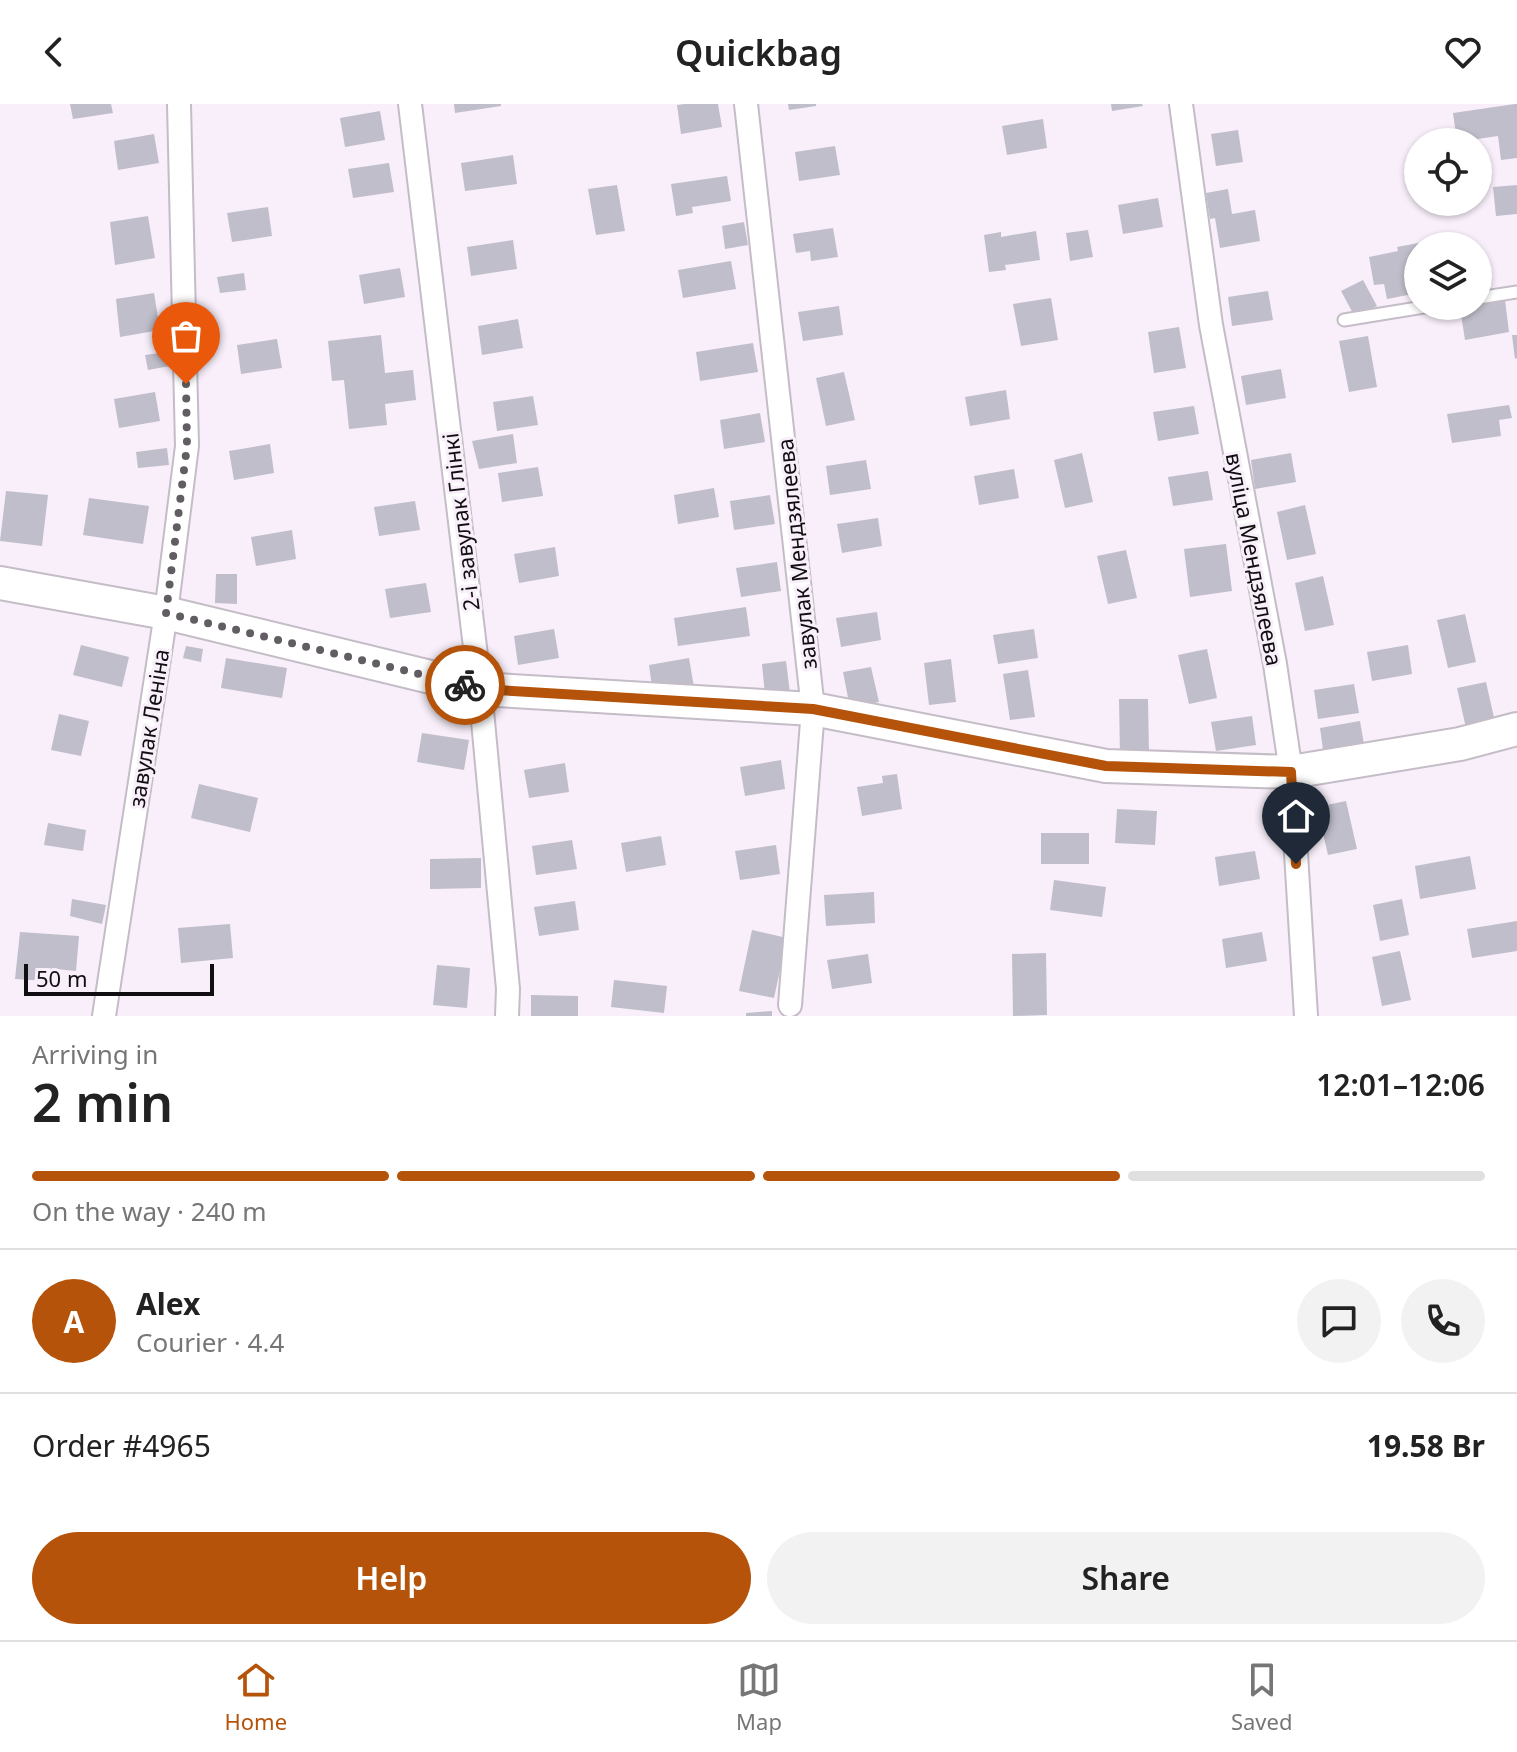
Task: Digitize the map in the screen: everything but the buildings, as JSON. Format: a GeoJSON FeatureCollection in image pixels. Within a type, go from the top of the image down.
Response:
{"type":"FeatureCollection","features":[{"type":"Feature","properties":{"kind":"street","name":"завулак Леніна"},"geometry":{"type":"LineString","coordinates":[[104,1016],[166,613],[187,446],[179,104]]}},
{"type":"Feature","properties":{"kind":"street","name":"2-і завулак Глінкі"},"geometry":{"type":"LineString","coordinates":[[410,104],[480,689],[508,989],[507,1016]]}},
{"type":"Feature","properties":{"kind":"street","name":"завулак Мендзялеева"},"geometry":{"type":"LineString","coordinates":[[746,104],[813,709],[790,1005]]}},
{"type":"Feature","properties":{"kind":"street","name":"вуліца Мендзялеева"},"geometry":{"type":"LineString","coordinates":[[1181,104],[1211,325],[1275,664],[1291,772],[1306,1016]]}},
{"type":"Feature","properties":{"kind":"street"},"geometry":{"type":"LineString","coordinates":[[0,583],[166,613],[480,689],[813,709],[1106,766],[1291,772],[1460,744],[1517,729]]}},
{"type":"Feature","properties":{"kind":"lane"},"geometry":{"type":"LineString","coordinates":[[1492,296],[1517,292]]}},
{"type":"Feature","properties":{"kind":"lane"},"geometry":{"type":"LineString","coordinates":[[1344,320],[1404,310]]}},
{"type":"Feature","properties":{"kind":"way so far"},"geometry":{"type":"LineString","coordinates":[[186,384],[187,446],[166,613],[465,685]]}},
{"type":"Feature","properties":{"kind":"route"},"geometry":{"type":"LineString","coordinates":[[465,685],[480,689],[813,709],[1106,766],[1291,772],[1296,864]]}}]}
